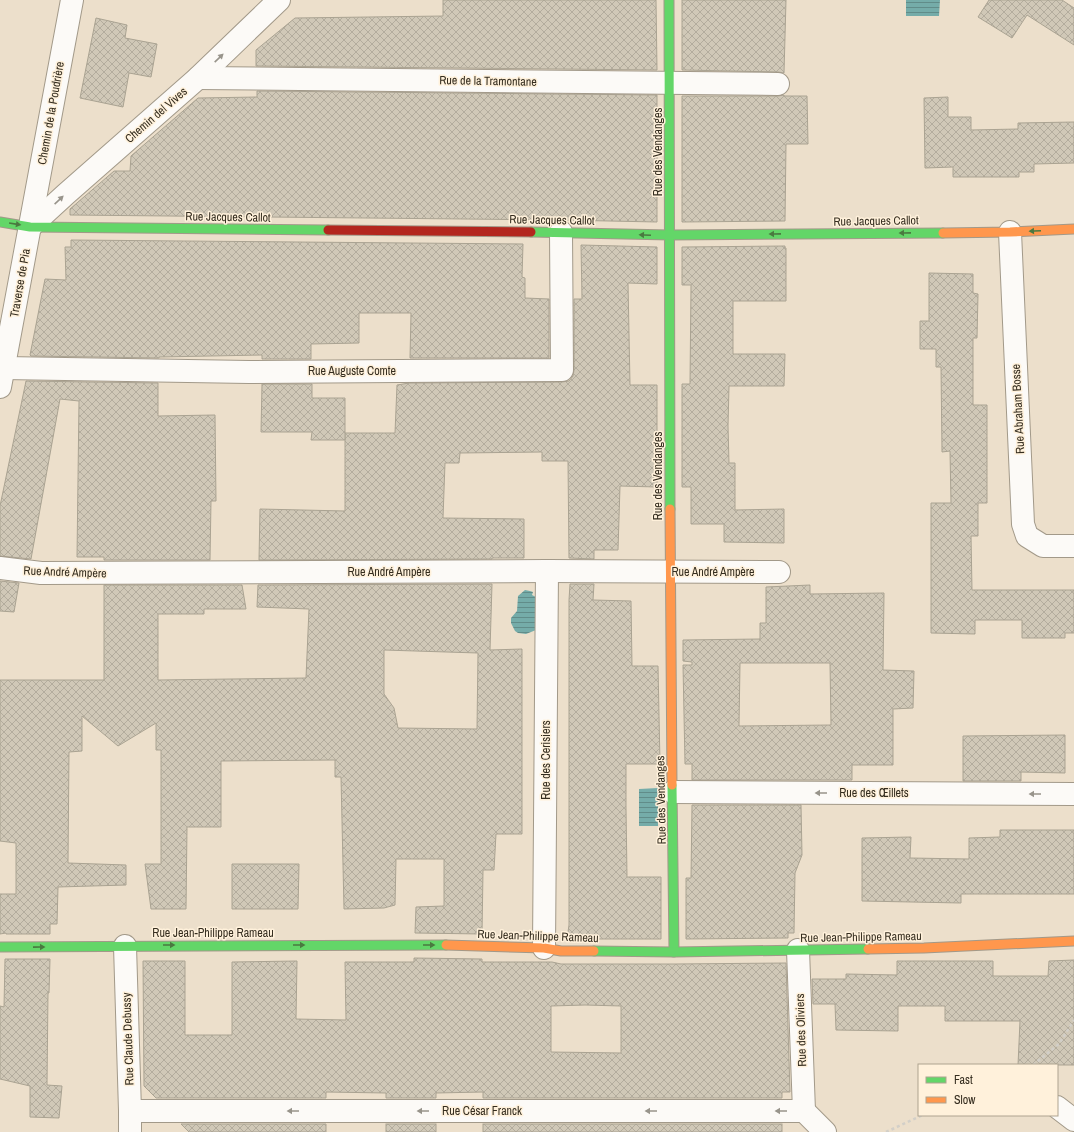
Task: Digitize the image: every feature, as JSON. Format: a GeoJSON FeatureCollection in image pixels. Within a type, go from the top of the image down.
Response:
{"type":"FeatureCollection","features":[{"type":"Feature","properties":{"kind":"street","name":"Chemin de la Poudrière"},"geometry":{"type":"LineString","coordinates":[[30,227],[72,0]]}},
{"type":"Feature","properties":{"kind":"street","name":"Chemin del Vives"},"geometry":{"type":"LineString","coordinates":[[30,227],[198,78],[279,0]]}},
{"type":"Feature","properties":{"kind":"street","name":"Rue des Vendanges"},"geometry":{"type":"LineString","coordinates":[[669,0],[670,571],[674,952]]}},
{"type":"Feature","properties":{"kind":"street","name":"Rue de la Tramontane"},"geometry":{"type":"LineString","coordinates":[[198,78],[778,84]]}},
{"type":"Feature","properties":{"kind":"street","name":"Rue Jacques Callot"},"geometry":{"type":"LineString","coordinates":[[0,222],[30,227],[562,232],[670,235],[1010,232],[1074,229]]}},
{"type":"Feature","properties":{"kind":"street","name":"Traverse de Pia"},"geometry":{"type":"LineString","coordinates":[[2,378],[30,227]]}},
{"type":"Feature","properties":{"kind":"street","name":"Rue Auguste Comte"},"geometry":{"type":"LineString","coordinates":[[2,378],[249,372],[562,370],[562,232]]}},
{"type":"Feature","properties":{"kind":"street","name":"Rue Abraham Bosse"},"geometry":{"type":"LineString","coordinates":[[1010,232],[1023,524],[1027,536],[1043,546],[1074,546]]}},
{"type":"Feature","properties":{"kind":"street","name":"Rue André Ampère"},"geometry":{"type":"LineString","coordinates":[[0,568],[41,573],[547,571],[779,572]]}},
{"type":"Feature","properties":{"kind":"street","name":"Rue des Cerisiers"},"geometry":{"type":"LineString","coordinates":[[544,948],[547,571]]}},
{"type":"Feature","properties":{"kind":"street","name":"Rue des Œillets"},"geometry":{"type":"LineString","coordinates":[[673,792],[1074,794]]}},
{"type":"Feature","properties":{"kind":"street","name":"Rue Jean-Philippe Rameau"},"geometry":{"type":"LineString","coordinates":[[0,947],[431,944],[544,948],[561,951],[674,952],[924,948],[1074,941]]}},
{"type":"Feature","properties":{"kind":"street","name":"Rue Claude Debussy"},"geometry":{"type":"LineString","coordinates":[[125,946],[130,1132]]}},
{"type":"Feature","properties":{"kind":"street","name":"Rue des Oliviers"},"geometry":{"type":"LineString","coordinates":[[798,950],[804,1111]]}},
{"type":"Feature","properties":{"kind":"street"},"geometry":{"type":"LineString","coordinates":[[1058,1108],[1074,1120]]}},
{"type":"Feature","properties":{"kind":"street","name":"Rue César Franck"},"geometry":{"type":"LineString","coordinates":[[130,1111],[804,1111]]}},
{"type":"Feature","properties":{"kind":"street"},"geometry":{"type":"LineString","coordinates":[[804,1111],[825,1132]]}},
{"type":"Feature","properties":{"kind":"path"},"geometry":{"type":"LineString","coordinates":[[1035,1064],[1059,1044],[1074,1020]]}},
{"type":"Feature","properties":{"kind":"path"},"geometry":{"type":"LineString","coordinates":[[886,1132],[920,1116]]}},
{"type":"Feature","properties":{"kind":"water"},"geometry":{"type":"Polygon","coordinates":[[[906,0],[940,0],[939,16],[906,16],[906,0]]]}},
{"type":"Feature","properties":{"kind":"water"},"geometry":{"type":"Polygon","coordinates":[[[525,590],[533,592],[532,595],[536,597],[536,630],[526,634],[515,631],[511,623],[511,618],[517,611],[518,596],[525,590]]]}},
{"type":"Feature","properties":{"kind":"water"},"geometry":{"type":"Polygon","coordinates":[[[658,788],[658,826],[639,826],[639,789],[658,788]]]}},
{"type":"Feature","properties":{"kind":"building"},"geometry":{"type":"Polygon","coordinates":[[[443,0],[656,0],[657,70],[256,66],[256,50],[295,18],[443,16],[443,0]]]}},
{"type":"Feature","properties":{"kind":"building"},"geometry":{"type":"Polygon","coordinates":[[[682,0],[786,0],[784,73],[682,70],[682,0]]]}},
{"type":"Feature","properties":{"kind":"building"},"geometry":{"type":"Polygon","coordinates":[[[989,0],[1062,0],[1074,8],[1074,45],[1027,15],[1012,38],[978,17],[989,0]]]}},
{"type":"Feature","properties":{"kind":"building"},"geometry":{"type":"Polygon","coordinates":[[[96,18],[127,25],[125,38],[157,44],[151,77],[129,73],[123,107],[80,98],[96,18]]]}},
{"type":"Feature","properties":{"kind":"building"},"geometry":{"type":"Polygon","coordinates":[[[257,91],[657,95],[657,222],[70,215],[70,209],[114,171],[130,171],[131,156],[198,98],[257,97],[257,91]]]}},
{"type":"Feature","properties":{"kind":"building"},"geometry":{"type":"Polygon","coordinates":[[[682,96],[807,96],[808,144],[786,144],[785,221],[682,222],[682,96]]]}},
{"type":"Feature","properties":{"kind":"building"},"geometry":{"type":"Polygon","coordinates":[[[948,97],[948,117],[971,117],[971,130],[1018,129],[1018,123],[1074,122],[1074,163],[1034,164],[1034,172],[1019,172],[1019,177],[953,177],[953,167],[925,168],[924,98],[948,97]]]}},
{"type":"Feature","properties":{"kind":"building"},"geometry":{"type":"Polygon","coordinates":[[[71,240],[523,244],[522,277],[525,278],[525,298],[549,299],[549,358],[410,358],[411,313],[359,313],[359,343],[311,344],[311,359],[262,359],[262,355],[159,358],[31,356],[45,279],[66,280],[65,247],[71,247],[71,240]]]}},
{"type":"Feature","properties":{"kind":"building"},"geometry":{"type":"Polygon","coordinates":[[[581,245],[657,247],[657,284],[628,283],[630,385],[657,385],[657,487],[620,486],[618,550],[594,550],[594,559],[569,558],[568,461],[542,461],[542,452],[460,453],[459,463],[445,463],[443,518],[524,519],[524,558],[259,560],[260,509],[345,511],[345,433],[395,433],[397,385],[409,383],[569,381],[573,376],[574,370],[574,299],[582,299],[581,245]]]}},
{"type":"Feature","properties":{"kind":"building"},"geometry":{"type":"Polygon","coordinates":[[[785,246],[786,301],[733,301],[733,354],[785,354],[784,386],[729,386],[728,426],[729,463],[735,463],[735,510],[784,509],[784,543],[724,542],[724,524],[691,524],[691,487],[682,487],[682,384],[690,384],[691,285],[682,285],[682,247],[785,246]]]}},
{"type":"Feature","properties":{"kind":"building"},"geometry":{"type":"Polygon","coordinates":[[[929,273],[973,274],[973,293],[978,294],[977,338],[973,338],[973,405],[987,405],[987,503],[978,503],[978,536],[971,536],[972,590],[1074,590],[1074,633],[1065,633],[1065,638],[1022,638],[1022,620],[975,620],[975,634],[931,633],[931,503],[951,503],[950,451],[942,452],[941,367],[936,367],[936,349],[920,349],[920,321],[929,321],[929,273]]]}},
{"type":"Feature","properties":{"kind":"building"},"geometry":{"type":"Polygon","coordinates":[[[26,381],[158,383],[158,416],[215,415],[216,501],[211,501],[210,560],[104,560],[104,557],[77,557],[79,401],[60,399],[31,559],[0,556],[0,506],[26,381]]]}},
{"type":"Feature","properties":{"kind":"building"},"geometry":{"type":"Polygon","coordinates":[[[262,384],[312,384],[312,398],[345,398],[345,440],[311,440],[312,432],[261,432],[262,384]]]}},
{"type":"Feature","properties":{"kind":"building"},"geometry":{"type":"Polygon","coordinates":[[[0,581],[19,583],[14,612],[0,611],[0,581]]]}},
{"type":"Feature","properties":{"kind":"building"},"geometry":{"type":"Polygon","coordinates":[[[492,584],[490,650],[522,649],[522,834],[496,834],[494,870],[483,870],[482,934],[415,933],[416,907],[444,906],[444,859],[396,859],[395,905],[384,908],[344,909],[341,777],[335,777],[335,760],[221,761],[221,827],[187,827],[186,909],[151,909],[145,864],[161,864],[161,750],[156,750],[156,723],[118,746],[82,716],[82,751],[69,752],[68,863],[126,865],[126,885],[58,887],[57,924],[50,924],[50,934],[0,934],[0,894],[16,894],[16,843],[0,841],[0,680],[104,680],[104,585],[242,585],[246,609],[204,609],[204,614],[158,614],[158,680],[306,678],[309,609],[257,607],[258,585],[492,584]],[[384,650],[384,694],[394,708],[398,728],[477,729],[478,653],[384,650]]]}},
{"type":"Feature","properties":{"kind":"building"},"geometry":{"type":"Polygon","coordinates":[[[570,584],[594,584],[593,600],[631,601],[632,666],[658,666],[660,764],[626,764],[626,808],[627,877],[661,877],[661,939],[567,939],[569,925],[570,584]]]}},
{"type":"Feature","properties":{"kind":"building"},"geometry":{"type":"Polygon","coordinates":[[[810,585],[810,594],[884,593],[883,670],[914,671],[913,708],[893,709],[893,765],[852,765],[852,780],[692,780],[692,764],[685,764],[683,665],[692,665],[692,662],[683,661],[683,640],[760,639],[760,623],[766,623],[766,587],[810,585]],[[740,663],[739,726],[831,725],[830,663],[740,663]]]}},
{"type":"Feature","properties":{"kind":"building"},"geometry":{"type":"Polygon","coordinates":[[[1065,735],[1065,773],[1021,772],[1021,781],[963,781],[963,736],[1065,735]]]}},
{"type":"Feature","properties":{"kind":"building"},"geometry":{"type":"Polygon","coordinates":[[[692,805],[801,805],[802,855],[795,873],[794,933],[788,933],[788,938],[686,939],[686,878],[691,878],[692,805]]]}},
{"type":"Feature","properties":{"kind":"building"},"geometry":{"type":"Polygon","coordinates":[[[1000,830],[1074,830],[1074,894],[961,894],[961,903],[862,901],[862,838],[911,837],[910,858],[969,859],[969,838],[1000,837],[1000,830]]]}},
{"type":"Feature","properties":{"kind":"building"},"geometry":{"type":"Polygon","coordinates":[[[232,864],[299,864],[298,909],[232,909],[232,864]]]}},
{"type":"Feature","properties":{"kind":"building"},"geometry":{"type":"Polygon","coordinates":[[[414,958],[482,959],[482,962],[552,962],[561,964],[786,963],[790,1092],[782,1092],[782,1098],[483,1098],[483,1092],[436,1093],[436,1098],[386,1098],[386,1093],[326,1092],[326,1098],[156,1098],[144,1086],[143,961],[185,961],[185,1035],[232,1035],[232,962],[297,961],[296,1019],[346,1020],[345,962],[414,962],[414,958]],[[551,1006],[551,1052],[621,1053],[621,1006],[551,1006]]]}},
{"type":"Feature","properties":{"kind":"building"},"geometry":{"type":"Polygon","coordinates":[[[5,959],[50,959],[47,1085],[62,1086],[59,1118],[30,1117],[30,1086],[0,1079],[0,1006],[4,1007],[5,959]]]}},
{"type":"Feature","properties":{"kind":"building"},"geometry":{"type":"Polygon","coordinates":[[[1074,960],[1074,1065],[1018,1064],[1020,1021],[945,1021],[945,1006],[898,1006],[898,1031],[836,1030],[835,1004],[813,1004],[812,979],[846,979],[846,974],[897,975],[897,961],[993,961],[993,976],[1048,976],[1049,961],[1074,960]]]}},
{"type":"Feature","properties":{"kind":"building"},"geometry":{"type":"Polygon","coordinates":[[[181,1124],[326,1124],[326,1132],[189,1132],[181,1124]]]}},
{"type":"Feature","properties":{"kind":"building"},"geometry":{"type":"Polygon","coordinates":[[[386,1124],[436,1124],[436,1132],[386,1132],[386,1124]]]}},
{"type":"Feature","properties":{"kind":"building"},"geometry":{"type":"Polygon","coordinates":[[[483,1124],[782,1124],[782,1132],[483,1132],[483,1124]]]}},
{"type":"Feature","properties":{"kind":"traffic: fast"},"geometry":{"type":"LineString","coordinates":[[669,0],[670,509]]}},
{"type":"Feature","properties":{"kind":"traffic: fast"},"geometry":{"type":"LineString","coordinates":[[0,222],[30,227],[328,230]]}},
{"type":"Feature","properties":{"kind":"traffic: fast"},"geometry":{"type":"LineString","coordinates":[[531,232],[670,235],[943,233]]}},
{"type":"Feature","properties":{"kind":"traffic: fast"},"geometry":{"type":"LineString","coordinates":[[672,785],[674,952]]}},
{"type":"Feature","properties":{"kind":"traffic: fast"},"geometry":{"type":"LineString","coordinates":[[0,947],[446,945]]}},
{"type":"Feature","properties":{"kind":"traffic: fast"},"geometry":{"type":"LineString","coordinates":[[594,951],[674,952],[868,949]]}},
{"type":"Feature","properties":{"kind":"traffic: slow"},"geometry":{"type":"LineString","coordinates":[[943,233],[1074,229]]}},
{"type":"Feature","properties":{"kind":"traffic: slow"},"geometry":{"type":"LineString","coordinates":[[670,509],[672,785]]}},
{"type":"Feature","properties":{"kind":"traffic: slow"},"geometry":{"type":"LineString","coordinates":[[868,949],[1074,941]]}},
{"type":"Feature","properties":{"kind":"traffic: slow"},"geometry":{"type":"LineString","coordinates":[[446,945],[544,948],[561,951],[594,951]]}},
{"type":"Feature","properties":{"kind":"traffic: jam"},"geometry":{"type":"LineString","coordinates":[[328,230],[531,232]]}}]}
